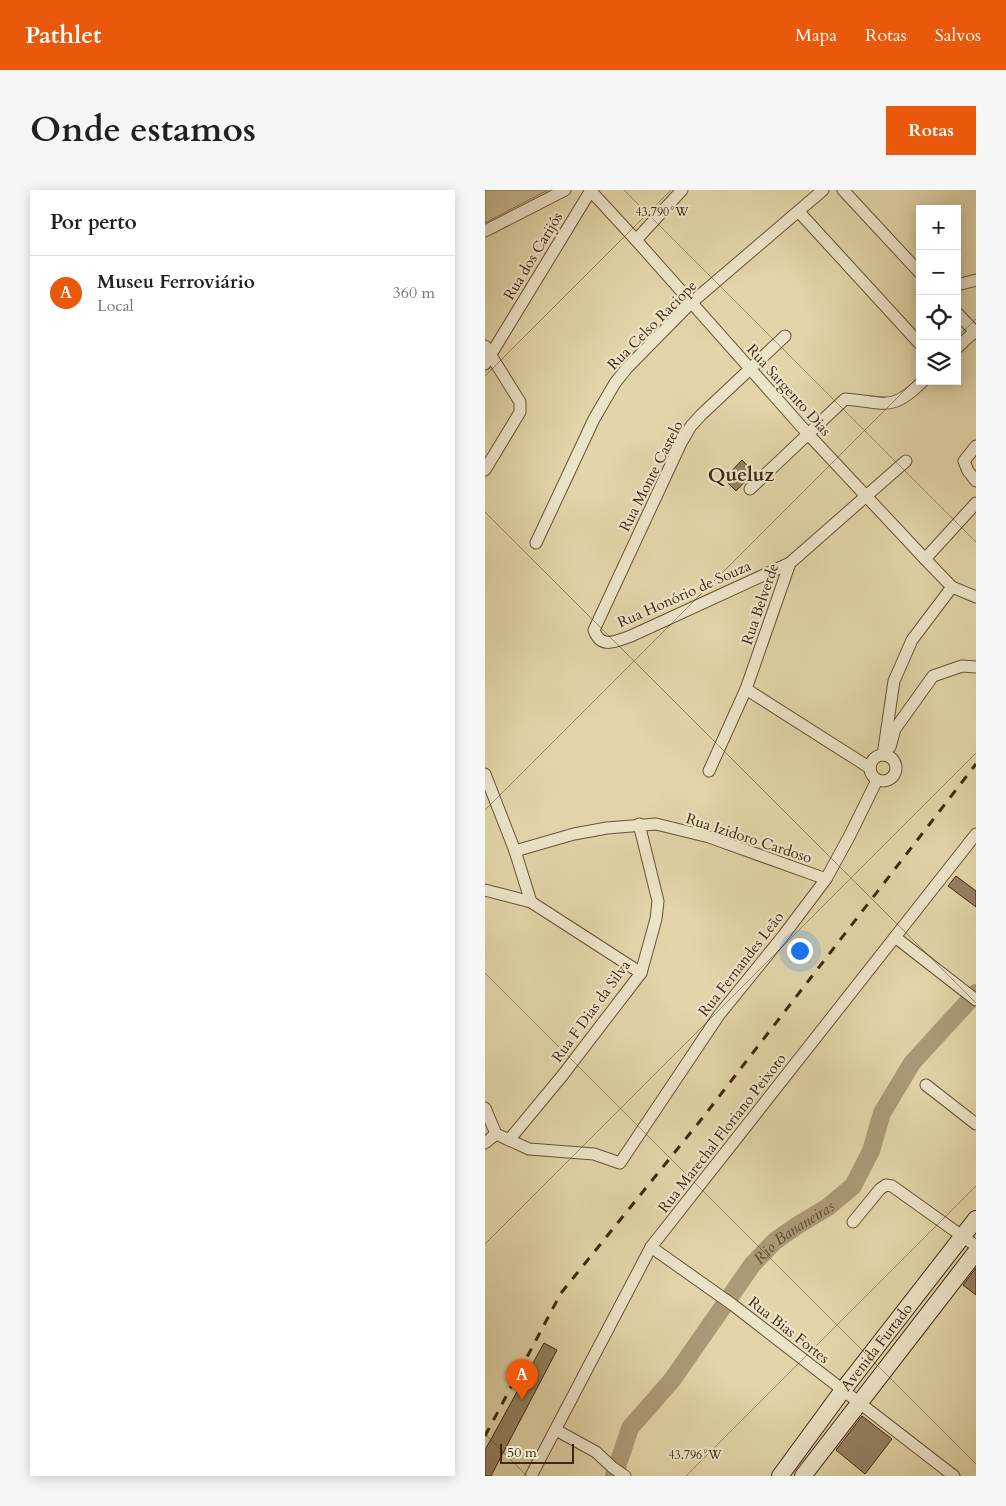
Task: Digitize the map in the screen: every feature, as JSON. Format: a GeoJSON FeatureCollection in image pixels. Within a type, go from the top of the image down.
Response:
{"type":"FeatureCollection","features":[{"type":"Feature","properties":{"kind":"street"},"geometry":{"type":"LineString","coordinates":[[485,230],[565,190]]}},
{"type":"Feature","properties":{"kind":"street","name":"Rua Sargento Dias"},"geometry":{"type":"LineString","coordinates":[[591,190],[865,496],[952,587],[976,597]]}},
{"type":"Feature","properties":{"kind":"street","name":"Rua dos Carijós"},"geometry":{"type":"LineString","coordinates":[[487,355],[591,190]]}},
{"type":"Feature","properties":{"kind":"street"},"geometry":{"type":"LineString","coordinates":[[636,240],[682,190]]}},
{"type":"Feature","properties":{"kind":"street","name":"Rua Celso Raciope"},"geometry":{"type":"LineString","coordinates":[[535,543],[594,420],[615,383],[627,368],[691,303],[823,190]]}},
{"type":"Feature","properties":{"kind":"street"},"geometry":{"type":"LineString","coordinates":[[843,190],[916,269]]}},
{"type":"Feature","properties":{"kind":"street"},"geometry":{"type":"LineString","coordinates":[[799,212],[916,340]]}},
{"type":"Feature","properties":{"kind":"street"},"geometry":{"type":"LineString","coordinates":[[961,284],[976,280]]}},
{"type":"Feature","properties":{"kind":"street"},"geometry":{"type":"LineString","coordinates":[[961,317],[975,332],[961,344]]}},
{"type":"Feature","properties":{"kind":"street","name":"Rua Monte Castelo"},"geometry":{"type":"LineString","coordinates":[[594,630],[681,443],[691,426],[749,368],[785,336]]}},
{"type":"Feature","properties":{"kind":"street"},"geometry":{"type":"LineString","coordinates":[[485,470],[520,412],[520,402],[517,394],[487,355]]}},
{"type":"Feature","properties":{"kind":"street"},"geometry":{"type":"LineString","coordinates":[[750,489],[845,399],[881,404],[897,402],[909,395],[919,385]]}},
{"type":"Feature","properties":{"kind":"street"},"geometry":{"type":"LineString","coordinates":[[976,446],[965,460],[968,471],[976,481]]}},
{"type":"Feature","properties":{"kind":"street","name":"Rua Belverde"},"geometry":{"type":"LineString","coordinates":[[709,771],[746,689],[790,563],[906,461]]}},
{"type":"Feature","properties":{"kind":"street"},"geometry":{"type":"LineString","coordinates":[[925,559],[976,502]]}},
{"type":"Feature","properties":{"kind":"street","name":"Rua Honório de Souza"},"geometry":{"type":"LineString","coordinates":[[594,630],[601,641],[609,643],[631,636],[790,563]]}},
{"type":"Feature","properties":{"kind":"street"},"geometry":{"type":"LineString","coordinates":[[885,755],[894,681],[912,640],[952,587]]}},
{"type":"Feature","properties":{"kind":"street"},"geometry":{"type":"LineString","coordinates":[[885,755],[895,729],[933,676],[963,666],[976,667]]}},
{"type":"Feature","properties":{"kind":"street"},"geometry":{"type":"LineString","coordinates":[[746,689],[870,768]]}},
{"type":"Feature","properties":{"kind":"street"},"geometry":{"type":"LineString","coordinates":[[885,755],[895,763],[895,773],[887,780],[877,780],[871,773],[870,768],[873,759],[885,755]]}},
{"type":"Feature","properties":{"kind":"street"},"geometry":{"type":"LineString","coordinates":[[485,774],[515,851],[531,902]]}},
{"type":"Feature","properties":{"kind":"street","name":"Rua Fernandes Leão"},"geometry":{"type":"LineString","coordinates":[[509,1140],[529,1149],[593,1154],[620,1162],[719,1015],[783,936],[825,879],[850,835],[877,780]]}},
{"type":"Feature","properties":{"kind":"street","name":"Rua Izidoro Cardoso"},"geometry":{"type":"LineString","coordinates":[[515,851],[574,834],[639,824],[656,824],[709,837],[825,879]]}},
{"type":"Feature","properties":{"kind":"street","name":"Rua F Dias da Silva"},"geometry":{"type":"LineString","coordinates":[[509,1140],[562,1076],[641,973],[656,919],[658,901],[639,824]]}},
{"type":"Feature","properties":{"kind":"street","name":"Rua Marechal Floriano Peixoto"},"geometry":{"type":"LineString","coordinates":[[531,1476],[651,1247],[976,834]]}},
{"type":"Feature","properties":{"kind":"street"},"geometry":{"type":"LineString","coordinates":[[485,890],[531,902],[641,973]]}},
{"type":"Feature","properties":{"kind":"street"},"geometry":{"type":"LineString","coordinates":[[895,937],[976,1000]]}},
{"type":"Feature","properties":{"kind":"street"},"geometry":{"type":"LineString","coordinates":[[926,1085],[976,1124]]}},
{"type":"Feature","properties":{"kind":"street"},"geometry":{"type":"LineString","coordinates":[[485,1108],[496,1134],[509,1140]]}},
{"type":"Feature","properties":{"kind":"street"},"geometry":{"type":"LineString","coordinates":[[485,1143],[496,1134]]}},
{"type":"Feature","properties":{"kind":"street"},"geometry":{"type":"LineString","coordinates":[[853,1222],[880,1189],[886,1185],[892,1186],[969,1242]]}},
{"type":"Feature","properties":{"kind":"street","name":"Avenida Furtado"},"geometry":{"type":"LineString","coordinates":[[792,1474],[843,1390],[969,1242],[976,1219]]}},
{"type":"Feature","properties":{"kind":"street","name":"Rua Bias Fortes"},"geometry":{"type":"LineString","coordinates":[[651,1247],[716,1293],[954,1476]]}},
{"type":"Feature","properties":{"kind":"street","name":"Avenida Furtado"},"geometry":{"type":"LineString","coordinates":[[792,1474],[858,1402],[976,1252]]}},
{"type":"Feature","properties":{"kind":"street"},"geometry":{"type":"LineString","coordinates":[[556,1430],[597,1452],[625,1476]]}},
{"type":"Feature","properties":{"kind":"shaded area"},"geometry":{"type":"Polygon","coordinates":[[[485,190],[548,190],[485,223],[485,190]]]}},
{"type":"Feature","properties":{"kind":"building"},"geometry":{"type":"Polygon","coordinates":[[[742,460],[754,472],[736,491],[724,479],[742,460]]]}},
{"type":"Feature","properties":{"kind":"building"},"geometry":{"type":"Polygon","coordinates":[[[956,876],[976,891],[976,907],[948,886],[956,876]]]}},
{"type":"Feature","properties":{"kind":"building"},"geometry":{"type":"Polygon","coordinates":[[[976,1268],[976,1295],[963,1285],[976,1268]]]}},
{"type":"Feature","properties":{"kind":"building"},"geometry":{"type":"Polygon","coordinates":[[[544,1343],[557,1350],[491,1476],[485,1476],[485,1450],[544,1343]]]}},
{"type":"Feature","properties":{"kind":"building"},"geometry":{"type":"Polygon","coordinates":[[[862,1416],[892,1439],[865,1474],[836,1450],[862,1416]]]}},
{"type":"Feature","properties":{"kind":"waterway","name":"Rio Bananeiras"},"geometry":{"type":"LineString","coordinates":[[614,1476],[630,1428],[672,1380],[752,1265],[775,1241],[828,1207],[853,1186],[871,1151],[882,1113],[912,1063],[976,993]]}},
{"type":"Feature","properties":{"kind":"railway"},"geometry":{"type":"LineString","coordinates":[[485,1436],[561,1293],[704,1116],[976,764]]}},
{"type":"Feature","properties":{"kind":"place","name":"Museu Ferroviário"},"geometry":{"type":"Point","coordinates":[522,1400]}},
{"type":"Feature","properties":{"kind":"district","name":"Queluz"},"geometry":{"type":"Point","coordinates":[741,474]}}]}
